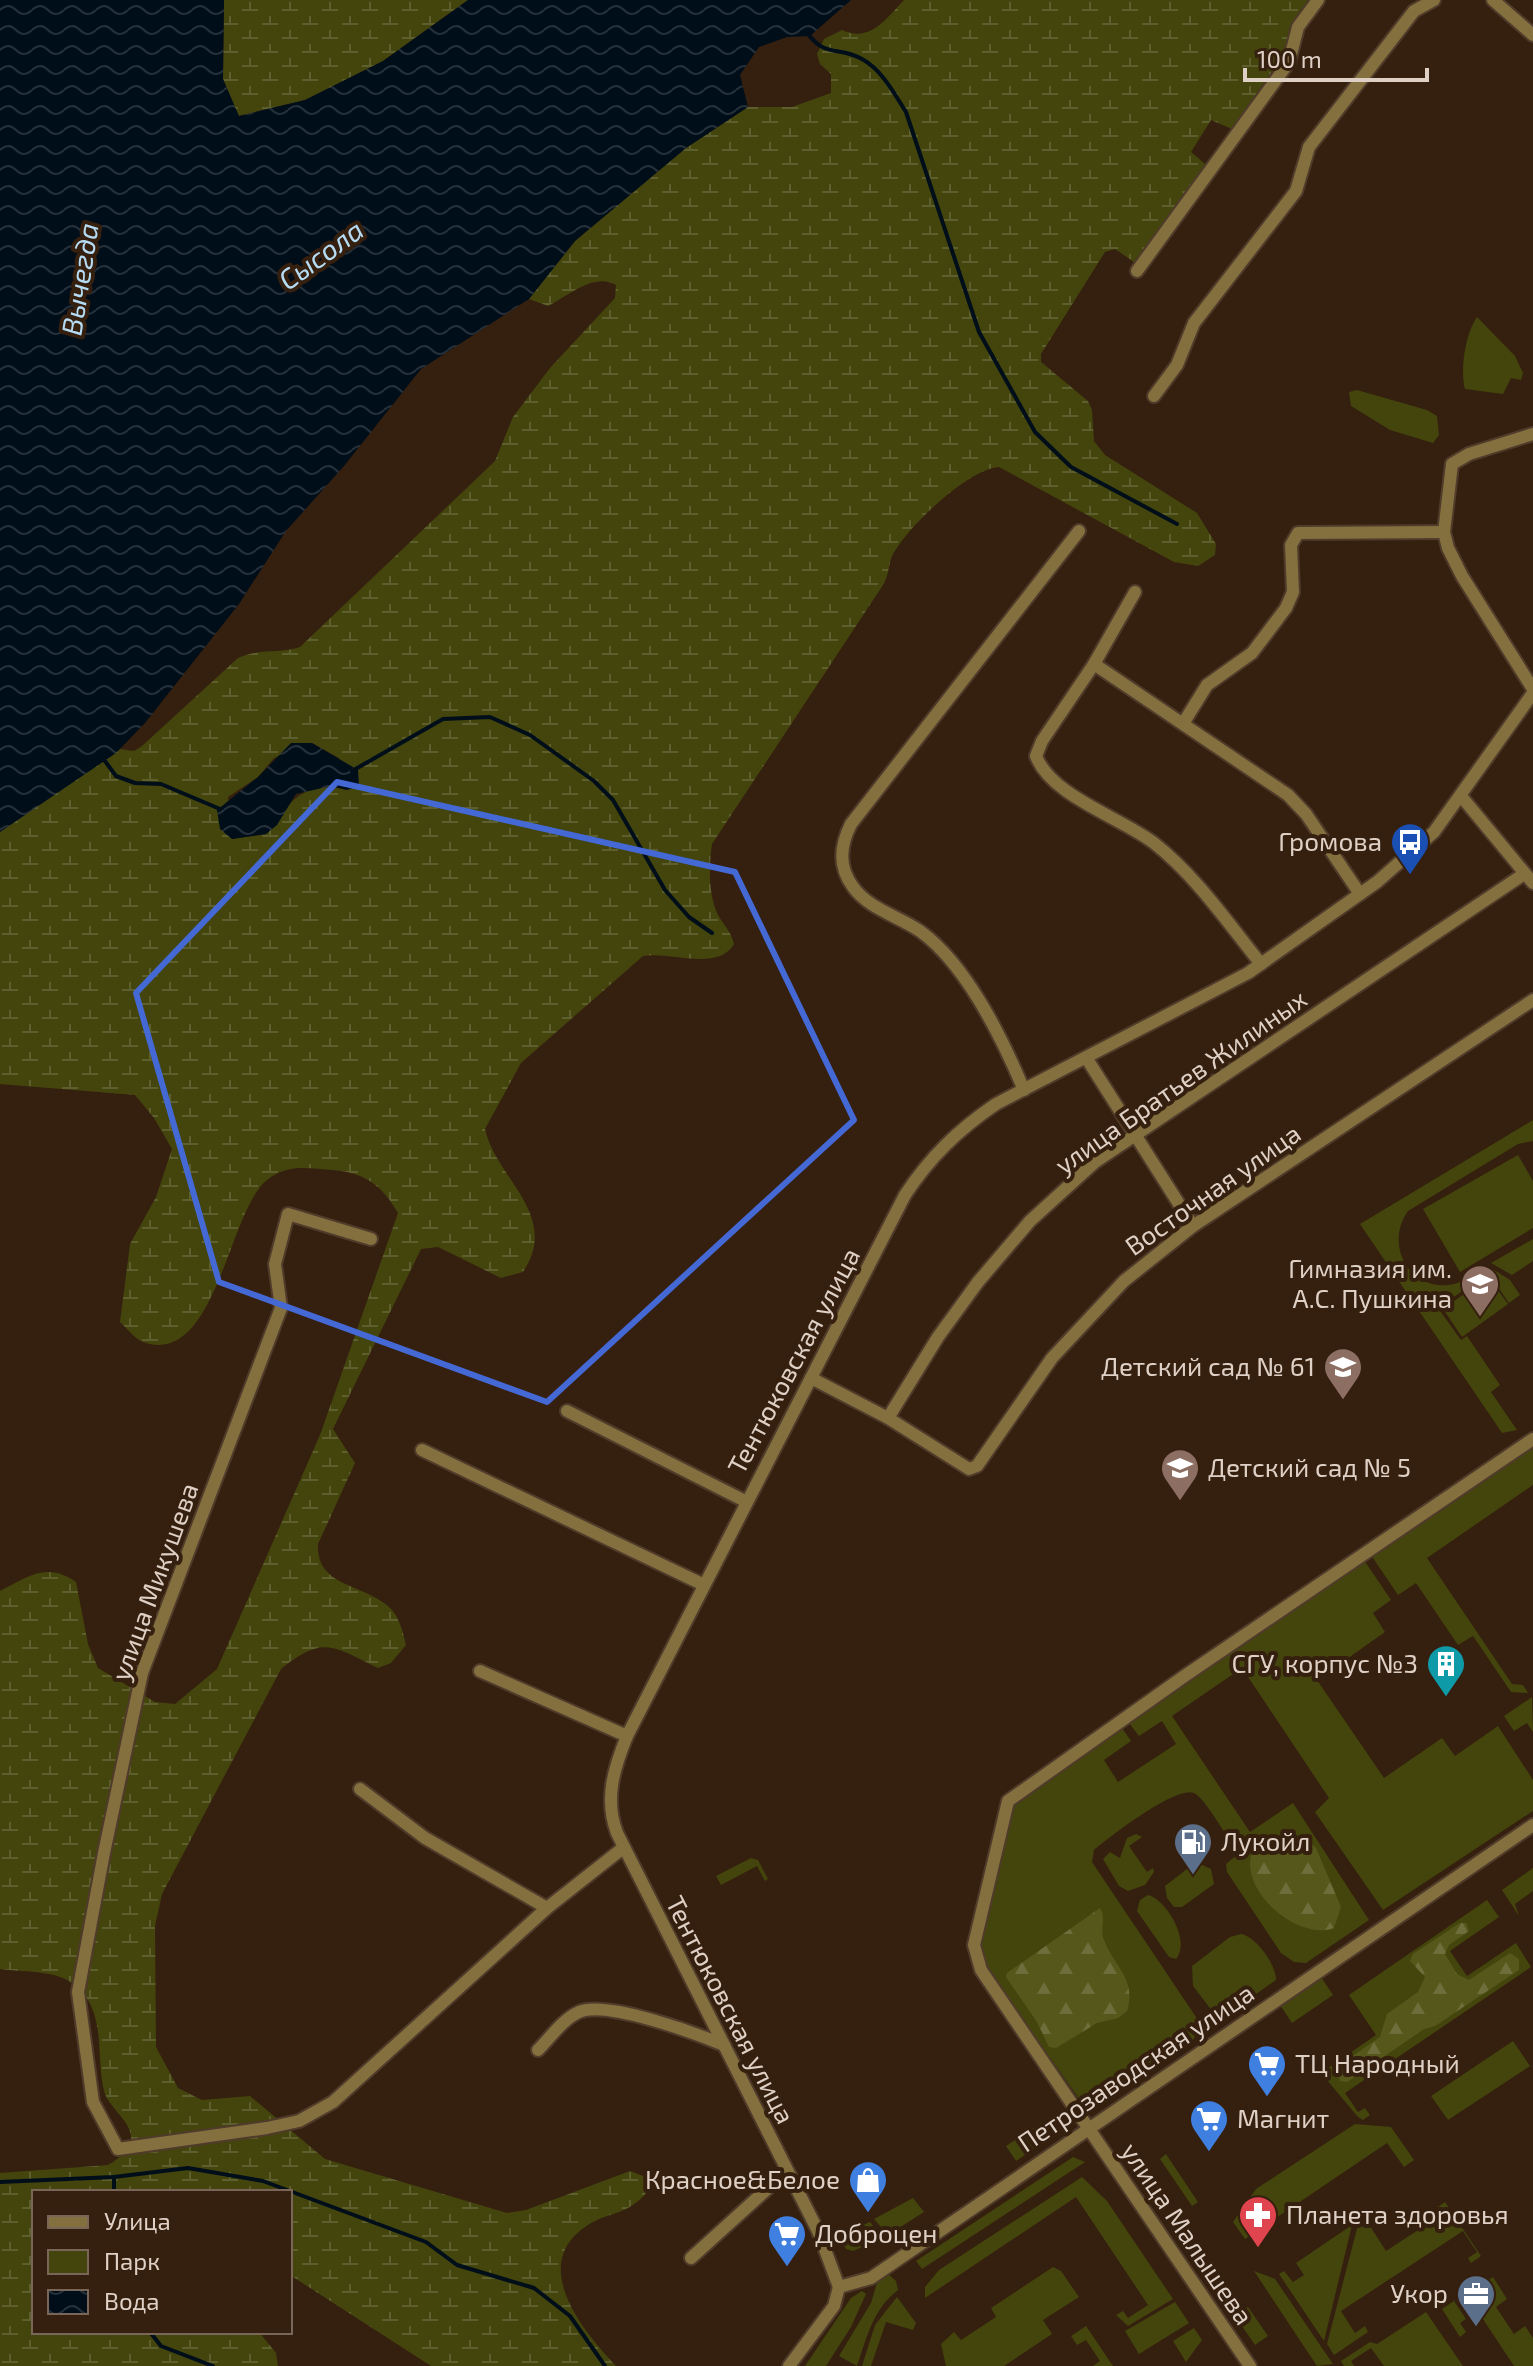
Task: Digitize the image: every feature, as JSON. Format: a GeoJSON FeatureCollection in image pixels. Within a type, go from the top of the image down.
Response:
{"type":"FeatureCollection","features":[{"type":"Feature","properties":{"kind":"street"},"geometry":{"type":"LineString","coordinates":[[1137,271],[1289,62],[1298,27],[1318,0]]}},
{"type":"Feature","properties":{"kind":"street"},"geometry":{"type":"LineString","coordinates":[[1154,396],[1177,365],[1194,323],[1296,191],[1309,147],[1414,11],[1434,0]]}},
{"type":"Feature","properties":{"kind":"street"},"geometry":{"type":"LineString","coordinates":[[1493,0],[1533,35]]}},
{"type":"Feature","properties":{"kind":"street"},"geometry":{"type":"LineString","coordinates":[[1533,434],[1469,454],[1452,464],[1444,532],[1462,576],[1533,691]]}},
{"type":"Feature","properties":{"kind":"street"},"geometry":{"type":"LineString","coordinates":[[1024,1090],[991,1017],[938,948],[920,931],[865,900],[852,886],[841,856],[841,843],[851,824],[1079,531]]}},
{"type":"Feature","properties":{"kind":"street"},"geometry":{"type":"LineString","coordinates":[[1184,722],[1207,685],[1252,653],[1286,608],[1293,592],[1291,545],[1298,533],[1444,532]]}},
{"type":"Feature","properties":{"kind":"street"},"geometry":{"type":"LineString","coordinates":[[1135,592],[1094,664],[1042,741],[1036,756],[1041,770],[1058,785],[1154,843],[1211,901],[1261,964]]}},
{"type":"Feature","properties":{"kind":"street"},"geometry":{"type":"LineString","coordinates":[[1094,664],[1288,795],[1306,814],[1360,894]]}},
{"type":"Feature","properties":{"kind":"street","name":"Тентюковская улица"},"geometry":{"type":"LineString","coordinates":[[839,2287],[818,2231],[613,1823],[611,1790],[627,1736],[702,1584],[905,1195],[928,1162],[963,1127],[1024,1090],[1261,964],[1360,894],[1419,847],[1461,796],[1533,691]]}},
{"type":"Feature","properties":{"kind":"street"},"geometry":{"type":"LineString","coordinates":[[1461,796],[1528,878]]}},
{"type":"Feature","properties":{"kind":"street","name":"улица Братьев Жилиных"},"geometry":{"type":"LineString","coordinates":[[888,1418],[946,1326],[1030,1221],[1095,1162],[1528,878]]}},
{"type":"Feature","properties":{"kind":"street","name":"Восточная улица"},"geometry":{"type":"LineString","coordinates":[[888,1418],[969,1469],[982,1462],[1052,1358],[1124,1281],[1193,1226],[1533,1000]]}},
{"type":"Feature","properties":{"kind":"street"},"geometry":{"type":"LineString","coordinates":[[1087,1059],[1193,1226]]}},
{"type":"Feature","properties":{"kind":"street","name":"улица Микушева"},"geometry":{"type":"LineString","coordinates":[[371,1239],[288,1214],[275,1264],[281,1308],[142,1673],[78,1992],[93,2102],[118,2149],[299,2121],[333,2102],[547,1908]]}},
{"type":"Feature","properties":{"kind":"street"},"geometry":{"type":"LineString","coordinates":[[811,1378],[888,1418]]}},
{"type":"Feature","properties":{"kind":"street"},"geometry":{"type":"LineString","coordinates":[[567,1411],[745,1501]]}},
{"type":"Feature","properties":{"kind":"street","name":"улица Малышева"},"geometry":{"type":"LineString","coordinates":[[1250,2366],[981,1970],[974,1945],[1008,1801],[1186,1675],[1533,1439]]}},
{"type":"Feature","properties":{"kind":"street"},"geometry":{"type":"LineString","coordinates":[[422,1450],[702,1584]]}},
{"type":"Feature","properties":{"kind":"street"},"geometry":{"type":"LineString","coordinates":[[480,1671],[627,1736]]}},
{"type":"Feature","properties":{"kind":"street"},"geometry":{"type":"LineString","coordinates":[[360,1789],[425,1838],[547,1908],[623,1848]]}},
{"type":"Feature","properties":{"kind":"street","name":"Петрозаводская улица"},"geometry":{"type":"LineString","coordinates":[[839,2287],[871,2278],[1533,1825]]}},
{"type":"Feature","properties":{"kind":"street"},"geometry":{"type":"LineString","coordinates":[[538,2050],[569,2018],[594,2008],[655,2021],[724,2045]]}},
{"type":"Feature","properties":{"kind":"street"},"geometry":{"type":"LineString","coordinates":[[691,2258],[787,2171]]}},
{"type":"Feature","properties":{"kind":"street"},"geometry":{"type":"LineString","coordinates":[[789,2366],[834,2306],[839,2287]]}},
{"type":"Feature","properties":{"kind":"highlighted area"},"geometry":{"type":"Polygon","coordinates":[[[337,782],[735,872],[854,1120],[547,1402],[219,1282],[136,993],[337,782]]]}},
{"type":"Feature","properties":{"kind":"green space"},"geometry":{"type":"Polygon","coordinates":[[[224,0],[468,0],[383,61],[305,100],[238,116],[223,79],[224,0]]]}},
{"type":"Feature","properties":{"kind":"green space"},"geometry":{"type":"Polygon","coordinates":[[[904,0],[1308,0],[1290,27],[1286,51],[1232,129],[1211,120],[1191,152],[1211,169],[1211,175],[1134,262],[1115,249],[1105,252],[1041,354],[1041,362],[1088,401],[1092,410],[1094,441],[1105,455],[1197,513],[1216,544],[1215,555],[1198,566],[1174,562],[999,467],[986,470],[955,489],[924,516],[899,544],[883,585],[712,844],[712,898],[734,944],[727,952],[705,959],[643,956],[521,1063],[485,1129],[491,1147],[531,1215],[535,1233],[533,1252],[523,1272],[501,1278],[438,1247],[421,1249],[333,1429],[355,1463],[318,1544],[319,1558],[332,1576],[377,1598],[392,1610],[406,1645],[391,1663],[378,1668],[338,1650],[318,1648],[281,1669],[162,1894],[155,1926],[156,2047],[178,2088],[202,2100],[250,2096],[325,2159],[507,2213],[526,2210],[630,2171],[643,2176],[647,2192],[640,2200],[588,2225],[570,2241],[562,2259],[561,2278],[567,2297],[589,2335],[616,2366],[431,2366],[292,2276],[292,2190],[32,2190],[32,2334],[261,2334],[276,2353],[278,2366],[0,2366],[0,2173],[108,2165],[126,2151],[131,2138],[128,2126],[104,2091],[96,2019],[83,1994],[72,1983],[57,1976],[0,1969],[0,1591],[38,1573],[56,1573],[76,1582],[88,1644],[98,1668],[155,1702],[175,1704],[217,1669],[320,1435],[398,1213],[378,1188],[362,1177],[343,1171],[305,1168],[282,1171],[267,1180],[253,1197],[218,1282],[204,1310],[188,1332],[168,1344],[143,1342],[134,1336],[120,1322],[130,1244],[156,1197],[172,1149],[154,1118],[135,1095],[0,1084],[0,832],[120,749],[134,751],[142,746],[238,658],[300,647],[495,461],[513,417],[550,368],[615,298],[616,285],[599,281],[581,287],[548,306],[529,299],[575,241],[686,148],[748,107],[792,107],[831,93],[831,74],[820,64],[817,54],[824,39],[842,30],[852,33],[869,31],[884,21],[904,0]],[[312,743],[274,758],[258,777],[228,797],[232,839],[266,834],[282,812],[308,791],[332,787],[347,790],[339,758],[312,743]]]}},
{"type":"Feature","properties":{"kind":"green space"},"geometry":{"type":"Polygon","coordinates":[[[1477,317],[1515,356],[1523,373],[1521,380],[1511,378],[1503,394],[1465,389],[1465,352],[1477,317]]]}},
{"type":"Feature","properties":{"kind":"green space"},"geometry":{"type":"Polygon","coordinates":[[[1357,390],[1427,410],[1437,416],[1439,435],[1433,443],[1390,430],[1351,406],[1349,392],[1357,390]]]}},
{"type":"Feature","properties":{"kind":"green space"},"geometry":{"type":"Polygon","coordinates":[[[1533,1120],[1533,1141],[1518,1144],[1408,1211],[1399,1237],[1404,1262],[1421,1280],[1434,1284],[1454,1284],[1488,1266],[1510,1280],[1520,1295],[1509,1303],[1488,1273],[1438,1308],[1461,1340],[1467,1336],[1500,1385],[1491,1392],[1517,1430],[1502,1433],[1360,1224],[1533,1120]]]}},
{"type":"Feature","properties":{"kind":"green space"},"geometry":{"type":"Polygon","coordinates":[[[1518,1155],[1533,1181],[1533,1228],[1460,1272],[1423,1209],[1518,1155]]]}},
{"type":"Feature","properties":{"kind":"green space"},"geometry":{"type":"Polygon","coordinates":[[[1533,1239],[1533,1261],[1512,1275],[1491,1263],[1533,1239]]]}},
{"type":"Feature","properties":{"kind":"green space"},"geometry":{"type":"Polygon","coordinates":[[[1488,1277],[1508,1304],[1462,1337],[1443,1309],[1488,1277]]]}},
{"type":"Feature","properties":{"kind":"green space"},"geometry":{"type":"Polygon","coordinates":[[[1533,1444],[1533,1485],[1427,1558],[1512,1684],[1523,1685],[1528,1693],[1511,1692],[1473,1636],[1458,1645],[1416,1583],[1398,1595],[1371,1555],[1533,1444]]]}},
{"type":"Feature","properties":{"kind":"green space"},"geometry":{"type":"Polygon","coordinates":[[[1364,1560],[1391,1600],[1373,1613],[1385,1632],[1317,1680],[1384,1778],[1442,1738],[1455,1756],[1498,1726],[1533,1780],[1533,1811],[1383,1910],[1315,1812],[1329,1798],[1242,1668],[1172,1716],[1250,1832],[1293,1803],[1369,1920],[1306,1963],[1294,1962],[1281,1953],[1227,1872],[1226,1864],[1238,1854],[1199,1797],[1194,1793],[1185,1793],[1143,1814],[1094,1850],[1092,1862],[1196,2017],[1199,2029],[1193,2040],[1087,2110],[988,1970],[980,1946],[1013,1806],[1122,1728],[1131,1741],[1104,1760],[1118,1782],[1176,1744],[1162,1721],[1139,1736],[1129,1723],[1364,1560]]]}},
{"type":"Feature","properties":{"kind":"green space"},"geometry":{"type":"Polygon","coordinates":[[[1532,1697],[1533,1732],[1527,1723],[1514,1731],[1504,1716],[1532,1697]]]}},
{"type":"Feature","properties":{"kind":"green space"},"geometry":{"type":"Polygon","coordinates":[[[1136,1834],[1142,1837],[1129,1846],[1147,1872],[1153,1868],[1154,1872],[1145,1885],[1128,1891],[1119,1886],[1103,1859],[1110,1852],[1120,1858],[1127,1838],[1136,1834]]]}},
{"type":"Feature","properties":{"kind":"green space"},"geometry":{"type":"Polygon","coordinates":[[[1288,1835],[1305,1838],[1316,1848],[1341,1907],[1334,1928],[1319,1930],[1303,1927],[1288,1919],[1261,1895],[1253,1880],[1250,1865],[1253,1850],[1288,1835]]]}},
{"type":"Feature","properties":{"kind":"green space"},"geometry":{"type":"Polygon","coordinates":[[[751,1858],[758,1860],[768,1879],[765,1881],[757,1866],[721,1885],[716,1876],[751,1858]]]}},
{"type":"Feature","properties":{"kind":"green space"},"geometry":{"type":"Polygon","coordinates":[[[1196,1862],[1211,1869],[1214,1884],[1182,1907],[1174,1907],[1167,1898],[1165,1886],[1196,1862]]]}},
{"type":"Feature","properties":{"kind":"green space"},"geometry":{"type":"Polygon","coordinates":[[[1533,1868],[1533,1891],[1515,1904],[1519,1916],[1502,1890],[1533,1868]]]}},
{"type":"Feature","properties":{"kind":"green space"},"geometry":{"type":"Polygon","coordinates":[[[1148,1895],[1162,1905],[1175,1922],[1181,1943],[1176,1959],[1169,1957],[1137,1911],[1140,1900],[1148,1895]]]}},
{"type":"Feature","properties":{"kind":"green space"},"geometry":{"type":"Polygon","coordinates":[[[1487,1900],[1499,1917],[1450,1951],[1467,1976],[1516,1943],[1531,1967],[1345,2093],[1358,2112],[1365,2108],[1370,2115],[1363,2120],[1321,2073],[1376,2035],[1349,1995],[1487,1900]]]}},
{"type":"Feature","properties":{"kind":"green space"},"geometry":{"type":"Polygon","coordinates":[[[1100,1908],[1104,1940],[1127,1982],[1127,2011],[1118,2018],[1097,2023],[1056,2048],[1049,2047],[1037,2022],[1006,1977],[1007,1973],[1100,1908]]]}},
{"type":"Feature","properties":{"kind":"green space"},"geometry":{"type":"Polygon","coordinates":[[[1460,1923],[1466,1923],[1469,1931],[1449,1945],[1445,1954],[1457,1974],[1469,1980],[1510,1953],[1519,1959],[1519,1970],[1347,2082],[1340,2081],[1337,2067],[1380,2037],[1387,2014],[1418,1992],[1425,1977],[1410,1961],[1413,1954],[1460,1923]]]}},
{"type":"Feature","properties":{"kind":"green space"},"geometry":{"type":"Polygon","coordinates":[[[1241,1934],[1253,1940],[1264,1952],[1276,1980],[1225,2016],[1216,2016],[1193,1986],[1192,1966],[1230,1937],[1241,1934]]]}},
{"type":"Feature","properties":{"kind":"green space"},"geometry":{"type":"Polygon","coordinates":[[[1321,1977],[1333,1995],[1292,2023],[1280,2005],[1321,1977]]]}},
{"type":"Feature","properties":{"kind":"green space"},"geometry":{"type":"Polygon","coordinates":[[[1513,2041],[1530,2066],[1448,2120],[1431,2096],[1513,2041]]]}},
{"type":"Feature","properties":{"kind":"green space"},"geometry":{"type":"Polygon","coordinates":[[[1050,2117],[1060,2132],[1016,2161],[1006,2146],[1050,2117]]]}},
{"type":"Feature","properties":{"kind":"green space"},"geometry":{"type":"Polygon","coordinates":[[[1355,2124],[1391,2127],[1414,2160],[1404,2167],[1387,2143],[1245,2239],[1233,2222],[1256,2189],[1355,2124]]]}},
{"type":"Feature","properties":{"kind":"green space"},"geometry":{"type":"Polygon","coordinates":[[[1166,2154],[1198,2202],[1192,2206],[1160,2159],[1166,2154]]]}},
{"type":"Feature","properties":{"kind":"green space"},"geometry":{"type":"Polygon","coordinates":[[[1073,2157],[1085,2162],[922,2269],[916,2261],[1073,2157]]]}},
{"type":"Feature","properties":{"kind":"green space"},"geometry":{"type":"Polygon","coordinates":[[[1082,2177],[1107,2201],[1173,2299],[1128,2326],[1116,2315],[1123,2311],[1128,2318],[1148,2305],[1076,2197],[925,2298],[925,2287],[939,2270],[1082,2177]]]}},
{"type":"Feature","properties":{"kind":"green space"},"geometry":{"type":"Polygon","coordinates":[[[913,2198],[924,2212],[888,2235],[874,2219],[913,2198]]]}},
{"type":"Feature","properties":{"kind":"green space"},"geometry":{"type":"Polygon","coordinates":[[[1445,2202],[1481,2256],[1471,2263],[1468,2258],[1477,2252],[1463,2231],[1341,2311],[1355,2333],[1365,2326],[1368,2332],[1334,2355],[1327,2344],[1359,2221],[1368,2223],[1386,2251],[1432,2221],[1428,2214],[1445,2202]]]}},
{"type":"Feature","properties":{"kind":"green space"},"geometry":{"type":"Polygon","coordinates":[[[870,2222],[883,2238],[853,2251],[846,2249],[838,2236],[870,2222]]]}},
{"type":"Feature","properties":{"kind":"green space"},"geometry":{"type":"Polygon","coordinates":[[[1352,2225],[1324,2341],[1279,2274],[1284,2271],[1293,2282],[1304,2275],[1296,2263],[1352,2225]]]}},
{"type":"Feature","properties":{"kind":"green space"},"geometry":{"type":"Polygon","coordinates":[[[1053,2267],[1061,2271],[1079,2297],[1043,2320],[1052,2334],[1004,2366],[946,2366],[941,2344],[954,2332],[961,2340],[996,2317],[991,2308],[1053,2267]]]}},
{"type":"Feature","properties":{"kind":"green space"},"geometry":{"type":"Polygon","coordinates":[[[1254,2271],[1275,2279],[1333,2364],[1317,2366],[1254,2271]]]}},
{"type":"Feature","properties":{"kind":"green space"},"geometry":{"type":"Polygon","coordinates":[[[888,2274],[896,2281],[898,2290],[877,2315],[857,2366],[839,2356],[871,2303],[878,2279],[888,2274]]]}},
{"type":"Feature","properties":{"kind":"green space"},"geometry":{"type":"Polygon","coordinates":[[[1493,2277],[1507,2299],[1496,2307],[1514,2334],[1525,2326],[1533,2338],[1533,2366],[1514,2366],[1467,2295],[1493,2277]]]}},
{"type":"Feature","properties":{"kind":"green space"},"geometry":{"type":"Polygon","coordinates":[[[862,2291],[866,2294],[851,2327],[826,2366],[805,2366],[851,2298],[862,2291]]]}},
{"type":"Feature","properties":{"kind":"green space"},"geometry":{"type":"Polygon","coordinates":[[[897,2297],[916,2323],[913,2330],[886,2322],[871,2366],[862,2366],[875,2325],[897,2297]]]}},
{"type":"Feature","properties":{"kind":"green space"},"geometry":{"type":"Polygon","coordinates":[[[1454,2301],[1466,2319],[1460,2323],[1466,2332],[1460,2337],[1442,2309],[1454,2301]]]}},
{"type":"Feature","properties":{"kind":"green space"},"geometry":{"type":"Polygon","coordinates":[[[1175,2302],[1189,2323],[1139,2354],[1125,2331],[1175,2302]]]}},
{"type":"Feature","properties":{"kind":"green space"},"geometry":{"type":"Polygon","coordinates":[[[1248,2307],[1268,2336],[1255,2345],[1235,2316],[1248,2307]]]}},
{"type":"Feature","properties":{"kind":"green space"},"geometry":{"type":"Polygon","coordinates":[[[1426,2312],[1463,2366],[1384,2366],[1371,2348],[1351,2361],[1354,2366],[1344,2366],[1341,2361],[1370,2342],[1377,2344],[1426,2312]]]}},
{"type":"Feature","properties":{"kind":"green space"},"geometry":{"type":"Polygon","coordinates":[[[1086,2326],[1113,2366],[1093,2366],[1100,2361],[1086,2340],[1077,2345],[1071,2336],[1086,2326]]]}},
{"type":"Feature","properties":{"kind":"green space"},"geometry":{"type":"Polygon","coordinates":[[[1194,2328],[1202,2340],[1186,2362],[1173,2341],[1194,2328]]]}},
{"type":"Feature","properties":{"kind":"water"},"geometry":{"type":"Polygon","coordinates":[[[0,0],[224,0],[223,79],[239,116],[305,100],[383,61],[468,0],[851,0],[810,36],[787,37],[759,47],[740,75],[748,107],[686,148],[575,241],[529,299],[421,369],[344,466],[286,531],[239,604],[145,723],[116,753],[0,832],[0,0]]]}},
{"type":"Feature","properties":{"kind":"water"},"geometry":{"type":"Polygon","coordinates":[[[291,743],[312,743],[358,770],[359,786],[347,790],[331,786],[296,794],[277,825],[266,834],[232,839],[220,829],[217,810],[258,777],[291,743]]]}},
{"type":"Feature","properties":{"kind":"waterway"},"geometry":{"type":"LineString","coordinates":[[808,34],[821,46],[854,55],[876,69],[906,112],[979,332],[1035,432],[1071,467],[1177,524]]}},
{"type":"Feature","properties":{"kind":"waterway"},"geometry":{"type":"LineString","coordinates":[[352,771],[443,719],[490,717],[530,735],[594,781],[613,800],[665,890],[689,917],[712,933]]}},
{"type":"Feature","properties":{"kind":"waterway"},"geometry":{"type":"LineString","coordinates":[[102,757],[116,776],[135,783],[161,784],[220,809]]}},
{"type":"Feature","properties":{"kind":"waterway"},"geometry":{"type":"LineString","coordinates":[[0,2182],[114,2177],[188,2168],[263,2181],[287,2190]]}},
{"type":"Feature","properties":{"kind":"waterway"},"geometry":{"type":"LineString","coordinates":[[114,2177],[114,2190]]}},
{"type":"Feature","properties":{"kind":"waterway"},"geometry":{"type":"LineString","coordinates":[[292,2192],[426,2242],[457,2265],[534,2288],[570,2316],[605,2366]]}},
{"type":"Feature","properties":{"kind":"waterway"},"geometry":{"type":"LineString","coordinates":[[152,2334],[161,2346],[213,2366]]}},
{"type":"Feature","properties":{"kind":"place","name":"Громова"},"geometry":{"type":"Point","coordinates":[1410,876]}},
{"type":"Feature","properties":{"kind":"place","name":"Гимназия им. А.С. Пушкина"},"geometry":{"type":"Point","coordinates":[1480,1318]}},
{"type":"Feature","properties":{"kind":"place","name":"Детский сад № 61"},"geometry":{"type":"Point","coordinates":[1343,1401]}},
{"type":"Feature","properties":{"kind":"place","name":"Детский сад № 5"},"geometry":{"type":"Point","coordinates":[1180,1502]}},
{"type":"Feature","properties":{"kind":"place","name":"СГУ, корпус №3"},"geometry":{"type":"Point","coordinates":[1446,1698]}},
{"type":"Feature","properties":{"kind":"place","name":"Лукойл"},"geometry":{"type":"Point","coordinates":[1193,1876]}},
{"type":"Feature","properties":{"kind":"place","name":"ТЦ Народный"},"geometry":{"type":"Point","coordinates":[1267,2098]}},
{"type":"Feature","properties":{"kind":"place","name":"Магнит"},"geometry":{"type":"Point","coordinates":[1209,2153]}},
{"type":"Feature","properties":{"kind":"place","name":"Красное&Белое"},"geometry":{"type":"Point","coordinates":[868,2214]}},
{"type":"Feature","properties":{"kind":"place","name":"Планета здоровья"},"geometry":{"type":"Point","coordinates":[1258,2249]}},
{"type":"Feature","properties":{"kind":"place","name":"Доброцен"},"geometry":{"type":"Point","coordinates":[787,2268]}},
{"type":"Feature","properties":{"kind":"place","name":"Укор"},"geometry":{"type":"Point","coordinates":[1476,2328]}},
{"type":"Feature","properties":{"kind":"water label","name":"Сысола"},"geometry":{"type":"Point","coordinates":[321,255]}},
{"type":"Feature","properties":{"kind":"water label","name":"Вычегда"},"geometry":{"type":"Point","coordinates":[80,279]}}]}
